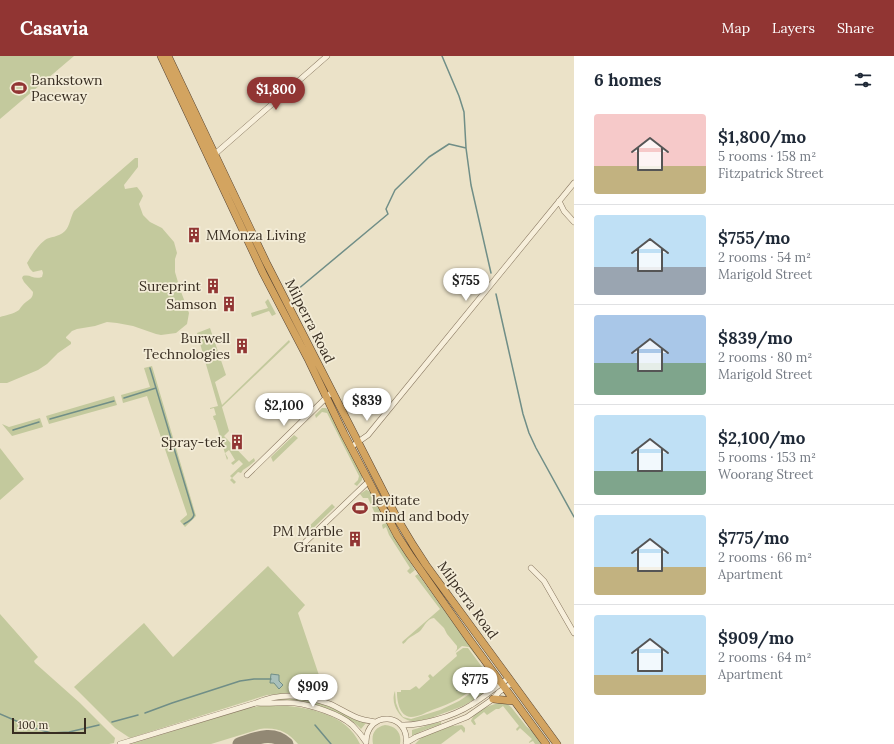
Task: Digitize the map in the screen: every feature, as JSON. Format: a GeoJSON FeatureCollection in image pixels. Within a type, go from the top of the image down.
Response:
{"type":"FeatureCollection","features":[{"type":"Feature","properties":{"kind":"highway","name":"Milperra Road"},"geometry":{"type":"LineString","coordinates":[[161,56],[263,273],[330,394],[359,442],[398,520],[426,565],[557,744]]}},
{"type":"Feature","properties":{"kind":"highway","name":"Milperra Road"},"geometry":{"type":"LineString","coordinates":[[168,56],[330,394],[344,434],[397,535],[503,686],[546,744]]}},
{"type":"Feature","properties":{"kind":"highway"},"geometry":{"type":"LineString","coordinates":[[493,699],[514,701]]}},
{"type":"Feature","properties":{"kind":"street"},"geometry":{"type":"LineString","coordinates":[[215,154],[327,56]]}},
{"type":"Feature","properties":{"kind":"street"},"geometry":{"type":"LineString","coordinates":[[351,447],[368,435],[574,183]]}},
{"type":"Feature","properties":{"kind":"street"},"geometry":{"type":"LineString","coordinates":[[559,201],[574,222]]}},
{"type":"Feature","properties":{"kind":"street"},"geometry":{"type":"LineString","coordinates":[[247,475],[330,394]]}},
{"type":"Feature","properties":{"kind":"street"},"geometry":{"type":"LineString","coordinates":[[298,549],[369,481]]}},
{"type":"Feature","properties":{"kind":"street"},"geometry":{"type":"LineString","coordinates":[[531,568],[544,581],[574,633]]}},
{"type":"Feature","properties":{"kind":"street"},"geometry":{"type":"LineString","coordinates":[[367,743],[366,736],[368,730],[376,722],[389,719],[401,725],[410,726],[423,723],[457,712],[475,703],[511,680]]}},
{"type":"Feature","properties":{"kind":"street"},"geometry":{"type":"LineString","coordinates":[[406,744],[416,737],[466,717],[493,699],[503,686]]}},
{"type":"Feature","properties":{"kind":"street"},"geometry":{"type":"LineString","coordinates":[[120,744],[275,696],[307,697],[330,704],[359,718],[376,722]]}},
{"type":"Feature","properties":{"kind":"street"},"geometry":{"type":"LineString","coordinates":[[256,702],[294,703],[318,709],[351,724],[367,743]]}},
{"type":"Feature","properties":{"kind":"street"},"geometry":{"type":"LineString","coordinates":[[401,725],[406,733],[406,744]]}},
{"type":"Feature","properties":{"kind":"green space","name":"Bankstown Paceway"},"geometry":{"type":"Polygon","coordinates":[[[0,56],[74,56],[0,119],[0,56]]]}},
{"type":"Feature","properties":{"kind":"green space"},"geometry":{"type":"Polygon","coordinates":[[[135,158],[138,158],[138,167],[124,185],[125,189],[137,187],[143,196],[139,204],[143,215],[150,222],[162,228],[174,242],[177,253],[175,259],[175,272],[189,313],[187,324],[176,333],[161,335],[133,326],[107,322],[77,329],[72,331],[66,337],[71,344],[58,353],[47,364],[38,370],[7,383],[0,383],[0,317],[19,310],[32,297],[33,292],[24,282],[22,278],[23,276],[39,278],[42,277],[43,273],[42,270],[33,272],[27,263],[42,242],[60,235],[65,231],[74,211],[135,158]]]}},
{"type":"Feature","properties":{"kind":"green space"},"geometry":{"type":"Polygon","coordinates":[[[268,299],[276,314],[272,316],[269,311],[252,317],[251,313],[268,308],[265,302],[268,299]]]}},
{"type":"Feature","properties":{"kind":"green space"},"geometry":{"type":"Polygon","coordinates":[[[210,328],[226,375],[215,382],[222,405],[289,340],[290,342],[222,407],[229,431],[224,436],[249,462],[254,458],[255,461],[241,473],[238,472],[232,478],[230,476],[243,464],[239,460],[233,465],[231,463],[235,460],[229,450],[225,453],[228,458],[227,460],[213,416],[216,415],[214,408],[210,409],[218,406],[197,333],[210,328]]]}},
{"type":"Feature","properties":{"kind":"green space"},"geometry":{"type":"Polygon","coordinates":[[[152,366],[196,516],[185,527],[180,521],[187,514],[147,396],[123,403],[121,395],[150,387],[144,368],[152,366]]]}},
{"type":"Feature","properties":{"kind":"green space"},"geometry":{"type":"Polygon","coordinates":[[[114,396],[117,405],[49,424],[46,416],[114,396]]]}},
{"type":"Feature","properties":{"kind":"green space"},"geometry":{"type":"Polygon","coordinates":[[[322,408],[326,408],[329,411],[362,475],[362,480],[357,486],[354,484],[358,480],[359,476],[327,413],[322,412],[316,418],[315,415],[322,408]]]}},
{"type":"Feature","properties":{"kind":"green space"},"geometry":{"type":"Polygon","coordinates":[[[40,418],[43,427],[12,436],[2,424],[9,427],[40,418]]]}},
{"type":"Feature","properties":{"kind":"green space"},"geometry":{"type":"Polygon","coordinates":[[[294,435],[298,438],[273,462],[271,457],[294,435]]]}},
{"type":"Feature","properties":{"kind":"green space"},"geometry":{"type":"Polygon","coordinates":[[[0,448],[24,479],[0,500],[0,448]]]}},
{"type":"Feature","properties":{"kind":"green space"},"geometry":{"type":"Polygon","coordinates":[[[232,478],[236,482],[234,484],[230,480],[232,478]]]}},
{"type":"Feature","properties":{"kind":"green space"},"geometry":{"type":"Polygon","coordinates":[[[366,490],[372,493],[383,516],[380,519],[377,518],[368,498],[363,498],[360,494],[366,490]]]}},
{"type":"Feature","properties":{"kind":"green space"},"geometry":{"type":"Polygon","coordinates":[[[332,504],[335,507],[305,536],[301,534],[332,504]]]}},
{"type":"Feature","properties":{"kind":"green space"},"geometry":{"type":"Polygon","coordinates":[[[387,523],[415,570],[410,574],[407,571],[410,568],[389,535],[386,527],[383,529],[382,525],[387,523]]]}},
{"type":"Feature","properties":{"kind":"green space"},"geometry":{"type":"Polygon","coordinates":[[[268,566],[305,605],[298,613],[327,699],[292,693],[267,695],[130,738],[115,728],[74,687],[144,623],[173,657],[268,566]]]}},
{"type":"Feature","properties":{"kind":"green space"},"geometry":{"type":"Polygon","coordinates":[[[418,574],[480,661],[469,647],[462,646],[455,652],[457,646],[444,628],[434,618],[428,621],[418,633],[409,638],[403,644],[402,642],[440,609],[415,576],[418,574]]]}},
{"type":"Feature","properties":{"kind":"green space"},"geometry":{"type":"Polygon","coordinates":[[[0,614],[38,657],[34,661],[35,663],[80,703],[115,738],[114,743],[0,744],[0,614]]]}},
{"type":"Feature","properties":{"kind":"green space"},"geometry":{"type":"Polygon","coordinates":[[[463,648],[468,648],[488,675],[487,677],[464,696],[450,703],[422,715],[411,717],[404,714],[398,704],[397,692],[401,692],[401,690],[410,690],[416,686],[419,689],[430,679],[428,676],[430,674],[433,677],[457,656],[456,653],[463,648]]]}},
{"type":"Feature","properties":{"kind":"green space"},"geometry":{"type":"Polygon","coordinates":[[[488,678],[493,681],[493,686],[479,697],[460,707],[420,721],[407,720],[402,717],[395,705],[395,691],[396,703],[399,711],[403,717],[411,719],[440,710],[459,701],[488,678]]]}},
{"type":"Feature","properties":{"kind":"green space"},"geometry":{"type":"Polygon","coordinates":[[[295,698],[322,704],[366,723],[361,729],[337,712],[322,707],[303,703],[265,701],[295,698]]]}},
{"type":"Feature","properties":{"kind":"green space"},"geometry":{"type":"Polygon","coordinates":[[[499,703],[506,703],[511,707],[542,744],[535,744],[533,741],[529,743],[532,739],[520,728],[517,731],[516,729],[519,726],[503,706],[487,715],[484,712],[474,720],[476,724],[474,725],[471,721],[475,714],[487,707],[499,703]]]}},
{"type":"Feature","properties":{"kind":"green space"},"geometry":{"type":"Polygon","coordinates":[[[276,705],[313,710],[335,719],[345,725],[354,734],[360,744],[298,744],[286,733],[277,729],[260,729],[211,744],[131,744],[245,709],[276,705]]]}},
{"type":"Feature","properties":{"kind":"green space"},"geometry":{"type":"Polygon","coordinates":[[[441,722],[441,724],[412,736],[412,730],[441,722]]]}},
{"type":"Feature","properties":{"kind":"green space"},"geometry":{"type":"Polygon","coordinates":[[[385,725],[392,727],[399,733],[400,744],[373,744],[374,732],[379,727],[385,725]]]}},
{"type":"Feature","properties":{"kind":"green space"},"geometry":{"type":"Polygon","coordinates":[[[462,725],[465,728],[464,733],[461,729],[441,744],[415,744],[422,737],[452,726],[462,725]]]}},
{"type":"Feature","properties":{"kind":"water"},"geometry":{"type":"Polygon","coordinates":[[[271,674],[279,675],[279,681],[283,685],[279,689],[274,683],[270,683],[271,674]]]}},
{"type":"Feature","properties":{"kind":"waterway"},"geometry":{"type":"LineString","coordinates":[[442,56],[464,112],[466,148],[471,185],[491,273]]}},
{"type":"Feature","properties":{"kind":"waterway"},"geometry":{"type":"LineString","coordinates":[[291,295],[388,214],[386,209],[395,190],[429,157],[449,144],[466,148]]}},
{"type":"Feature","properties":{"kind":"waterway"},"geometry":{"type":"LineString","coordinates":[[496,294],[523,414],[529,433],[574,517]]}},
{"type":"Feature","properties":{"kind":"waterway"},"geometry":{"type":"LineString","coordinates":[[150,368],[194,515],[184,524]]}},
{"type":"Feature","properties":{"kind":"waterway"},"geometry":{"type":"LineString","coordinates":[[124,398],[156,388]]}},
{"type":"Feature","properties":{"kind":"waterway"},"geometry":{"type":"LineString","coordinates":[[50,419],[114,401]]}},
{"type":"Feature","properties":{"kind":"waterway"},"geometry":{"type":"LineString","coordinates":[[13,430],[39,422]]}},
{"type":"Feature","properties":{"kind":"waterway"},"geometry":{"type":"LineString","coordinates":[[457,690],[482,668]]}},
{"type":"Feature","properties":{"kind":"waterway"},"geometry":{"type":"LineString","coordinates":[[480,670],[480,678]]}},
{"type":"Feature","properties":{"kind":"waterway"},"geometry":{"type":"LineString","coordinates":[[145,713],[240,681],[271,679]]}},
{"type":"Feature","properties":{"kind":"waterway"},"geometry":{"type":"LineString","coordinates":[[0,714],[31,727],[51,733],[69,732],[99,725]]}},
{"type":"Feature","properties":{"kind":"waterway"},"geometry":{"type":"LineString","coordinates":[[112,722],[138,715]]}},
{"type":"Feature","properties":{"kind":"waterway"},"geometry":{"type":"LineString","coordinates":[[315,725],[331,744]]}},
{"type":"Feature","properties":{"kind":"taxiway"},"geometry":{"type":"LineString","coordinates":[[239,744],[263,737],[275,737],[287,744]]}},
{"type":"Feature","properties":{"kind":"place","name":"Bankstown Paceway"},"geometry":{"type":"Point","coordinates":[19,88]}},
{"type":"Feature","properties":{"kind":"place","name":"MMonza Living"},"geometry":{"type":"Point","coordinates":[194,235]}},
{"type":"Feature","properties":{"kind":"place","name":"Sureprint"},"geometry":{"type":"Point","coordinates":[213,286]}},
{"type":"Feature","properties":{"kind":"place","name":"Samson"},"geometry":{"type":"Point","coordinates":[229,304]}},
{"type":"Feature","properties":{"kind":"place","name":"Burwell Technologies"},"geometry":{"type":"Point","coordinates":[242,346]}},
{"type":"Feature","properties":{"kind":"place","name":"Spray-tek"},"geometry":{"type":"Point","coordinates":[237,442]}},
{"type":"Feature","properties":{"kind":"place","name":"levitate mind and body"},"geometry":{"type":"Point","coordinates":[360,508]}},
{"type":"Feature","properties":{"kind":"place","name":"PM Marble Granite"},"geometry":{"type":"Point","coordinates":[355,539]}}]}
